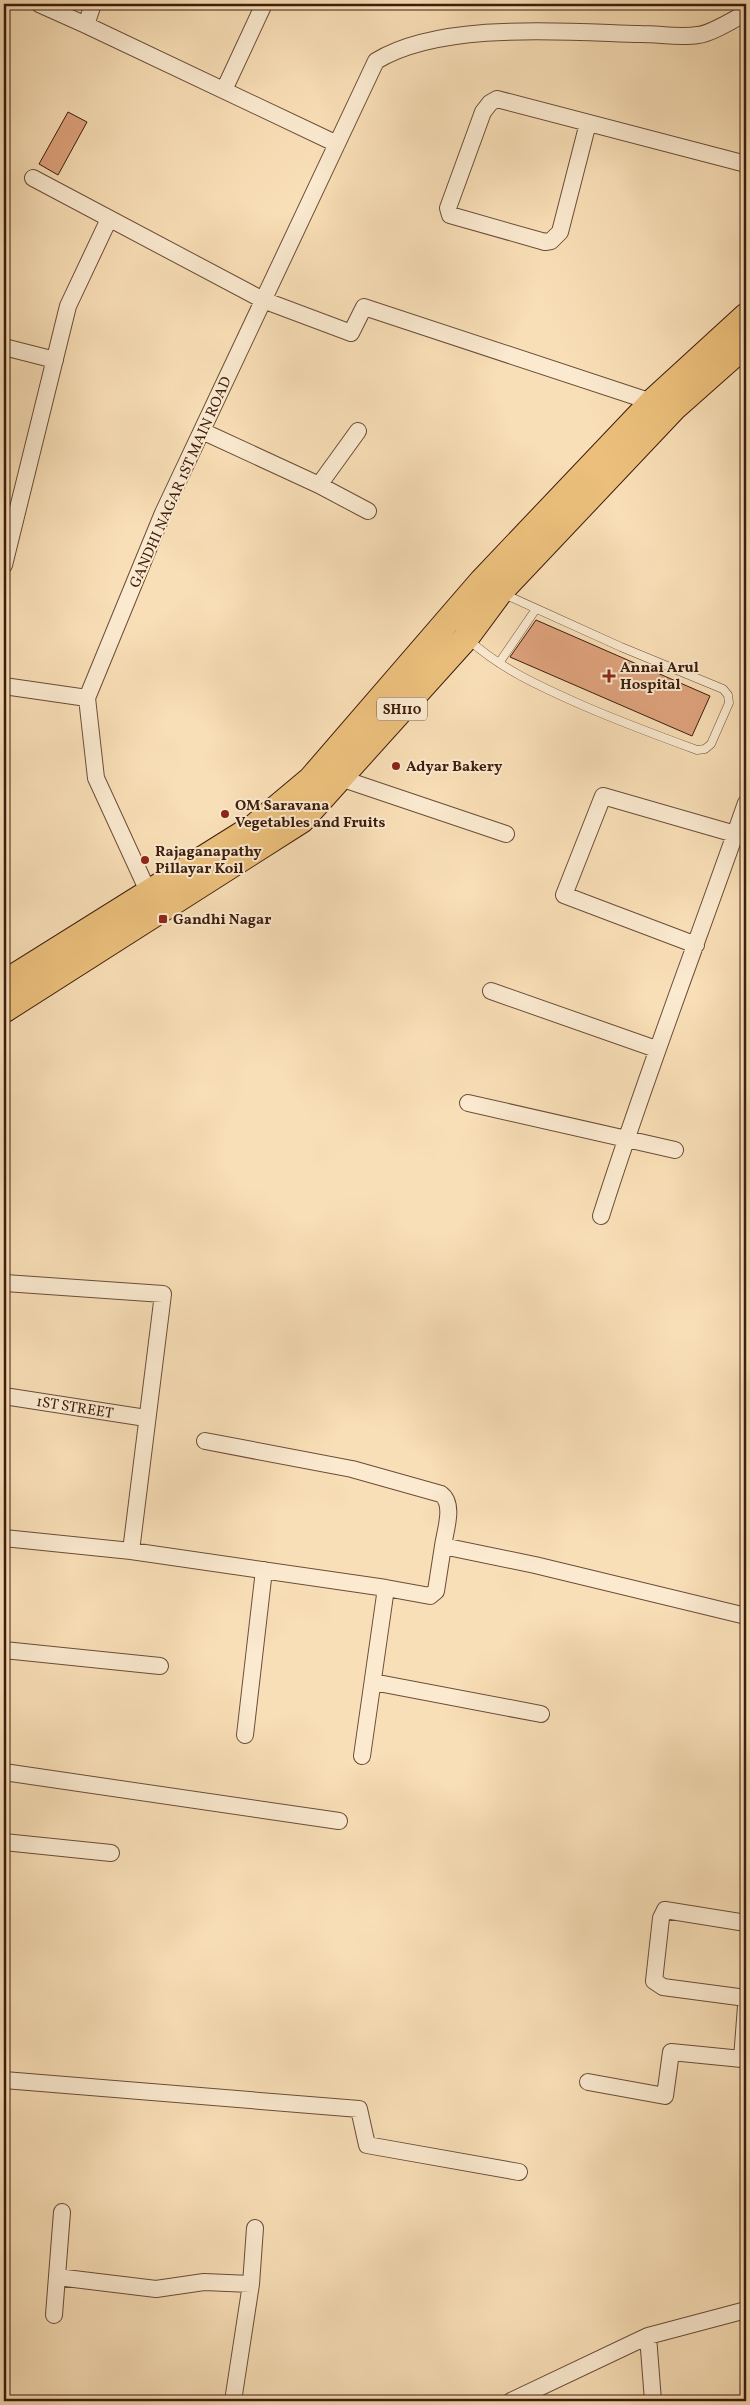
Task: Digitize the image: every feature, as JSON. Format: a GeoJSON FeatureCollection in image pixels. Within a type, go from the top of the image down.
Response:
{"type":"FeatureCollection","features":[{"type":"Feature","properties":{"kind":"main road","name":"SH110"},"geometry":{"type":"LineString","coordinates":[[4,1010],[154,902],[286,802],[311,779],[482,581],[652,402],[746,316]]}},
{"type":"Feature","properties":{"kind":"main road","name":"SH110"},"geometry":{"type":"LineString","coordinates":[[4,983],[302,820],[466,638],[500,592],[674,408],[746,344]]}},
{"type":"Feature","properties":{"kind":"street"},"geometry":{"type":"LineString","coordinates":[[39,4],[337,144]]}},
{"type":"Feature","properties":{"kind":"street"},"geometry":{"type":"LineString","coordinates":[[86,25],[93,4]]}},
{"type":"Feature","properties":{"kind":"street"},"geometry":{"type":"LineString","coordinates":[[224,90],[264,4]]}},
{"type":"Feature","properties":{"kind":"street","name":"GANDHI NAGAR 1ST MAIN ROAD"},"geometry":{"type":"LineString","coordinates":[[154,902],[96,778],[87,698],[163,513],[376,61],[392,51],[413,44],[454,35],[547,32],[700,35],[746,13]]}},
{"type":"Feature","properties":{"kind":"street"},"geometry":{"type":"LineString","coordinates":[[588,123],[560,232],[551,241],[545,242],[450,215],[448,208],[484,112],[490,103],[497,99],[508,100],[746,164]]}},
{"type":"Feature","properties":{"kind":"street"},"geometry":{"type":"LineString","coordinates":[[33,178],[263,300],[351,333],[364,307],[652,402]]}},
{"type":"Feature","properties":{"kind":"street"},"geometry":{"type":"LineString","coordinates":[[4,565],[68,306],[109,218]]}},
{"type":"Feature","properties":{"kind":"street"},"geometry":{"type":"LineString","coordinates":[[4,347],[55,360]]}},
{"type":"Feature","properties":{"kind":"street"},"geometry":{"type":"LineString","coordinates":[[202,431],[319,485],[368,511]]}},
{"type":"Feature","properties":{"kind":"street"},"geometry":{"type":"LineString","coordinates":[[319,485],[358,431]]}},
{"type":"Feature","properties":{"kind":"street"},"geometry":{"type":"LineString","coordinates":[[4,686],[87,698]]}},
{"type":"Feature","properties":{"kind":"street"},"geometry":{"type":"LineString","coordinates":[[340,778],[506,834]]}},
{"type":"Feature","properties":{"kind":"street"},"geometry":{"type":"LineString","coordinates":[[696,945],[564,895],[603,796],[735,834]]}},
{"type":"Feature","properties":{"kind":"street"},"geometry":{"type":"LineString","coordinates":[[601,1216],[656,1049],[696,945],[746,803]]}},
{"type":"Feature","properties":{"kind":"street"},"geometry":{"type":"LineString","coordinates":[[492,991],[656,1049]]}},
{"type":"Feature","properties":{"kind":"street"},"geometry":{"type":"LineString","coordinates":[[468,1103],[676,1150]]}},
{"type":"Feature","properties":{"kind":"street"},"geometry":{"type":"LineString","coordinates":[[5,1284],[163,1294],[131,1550]]}},
{"type":"Feature","properties":{"kind":"street","name":"1ST STREET"},"geometry":{"type":"LineString","coordinates":[[4,1396],[146,1418]]}},
{"type":"Feature","properties":{"kind":"street"},"geometry":{"type":"LineString","coordinates":[[4,1538],[131,1550],[430,1596],[436,1591],[449,1505],[446,1498],[441,1494],[352,1469],[205,1441]]}},
{"type":"Feature","properties":{"kind":"street"},"geometry":{"type":"LineString","coordinates":[[444,1546],[535,1565],[746,1616]]}},
{"type":"Feature","properties":{"kind":"street"},"geometry":{"type":"LineString","coordinates":[[245,1735],[264,1570]]}},
{"type":"Feature","properties":{"kind":"street"},"geometry":{"type":"LineString","coordinates":[[362,1756],[386,1588]]}},
{"type":"Feature","properties":{"kind":"street"},"geometry":{"type":"LineString","coordinates":[[4,1650],[160,1666]]}},
{"type":"Feature","properties":{"kind":"street"},"geometry":{"type":"LineString","coordinates":[[373,1682],[541,1714]]}},
{"type":"Feature","properties":{"kind":"street"},"geometry":{"type":"LineString","coordinates":[[4,1772],[339,1821]]}},
{"type":"Feature","properties":{"kind":"street"},"geometry":{"type":"LineString","coordinates":[[4,1842],[111,1853]]}},
{"type":"Feature","properties":{"kind":"street"},"geometry":{"type":"LineString","coordinates":[[746,1923],[664,1910],[660,1918],[654,1981],[663,1987],[746,1998]]}},
{"type":"Feature","properties":{"kind":"street"},"geometry":{"type":"LineString","coordinates":[[588,2082],[665,2096],[671,2052],[742,2059],[746,2006]]}},
{"type":"Feature","properties":{"kind":"street"},"geometry":{"type":"LineString","coordinates":[[4,2080],[359,2109],[367,2145],[519,2172]]}},
{"type":"Feature","properties":{"kind":"street"},"geometry":{"type":"LineString","coordinates":[[54,2315],[62,2212]]}},
{"type":"Feature","properties":{"kind":"street"},"geometry":{"type":"LineString","coordinates":[[233,2401],[251,2284],[255,2228]]}},
{"type":"Feature","properties":{"kind":"street"},"geometry":{"type":"LineString","coordinates":[[57,2277],[156,2289],[204,2282],[251,2284]]}},
{"type":"Feature","properties":{"kind":"street"},"geometry":{"type":"LineString","coordinates":[[515,2400],[648,2336],[746,2310]]}},
{"type":"Feature","properties":{"kind":"street"},"geometry":{"type":"LineString","coordinates":[[648,2336],[653,2401]]}},
{"type":"Feature","properties":{"kind":"lane"},"geometry":{"type":"LineString","coordinates":[[466,638],[485,655],[537,686],[628,725],[697,750],[705,749],[712,744],[729,703],[728,695],[723,690],[500,592]]}},
{"type":"Feature","properties":{"kind":"lane"},"geometry":{"type":"LineString","coordinates":[[499,663],[536,609]]}},
{"type":"Feature","properties":{"kind":"building"},"geometry":{"type":"Polygon","coordinates":[[[68,112],[87,122],[58,175],[39,164],[68,112]]]}},
{"type":"Feature","properties":{"kind":"building","name":"Annai Arul Hospital"},"geometry":{"type":"Polygon","coordinates":[[[536,620],[710,696],[692,736],[510,657],[536,620]]]}},
{"type":"Feature","properties":{"kind":"place","name":"Annai Arul Hospital"},"geometry":{"type":"Point","coordinates":[609,676]}},
{"type":"Feature","properties":{"kind":"place","name":"Adyar Bakery"},"geometry":{"type":"Point","coordinates":[396,766]}},
{"type":"Feature","properties":{"kind":"place","name":"OM Saravana Vegetables and Fruits"},"geometry":{"type":"Point","coordinates":[225,814]}},
{"type":"Feature","properties":{"kind":"place","name":"Rajaganapathy Pillayar Koil"},"geometry":{"type":"Point","coordinates":[145,860]}},
{"type":"Feature","properties":{"kind":"place","name":"Gandhi Nagar"},"geometry":{"type":"Point","coordinates":[163,919]}}]}
